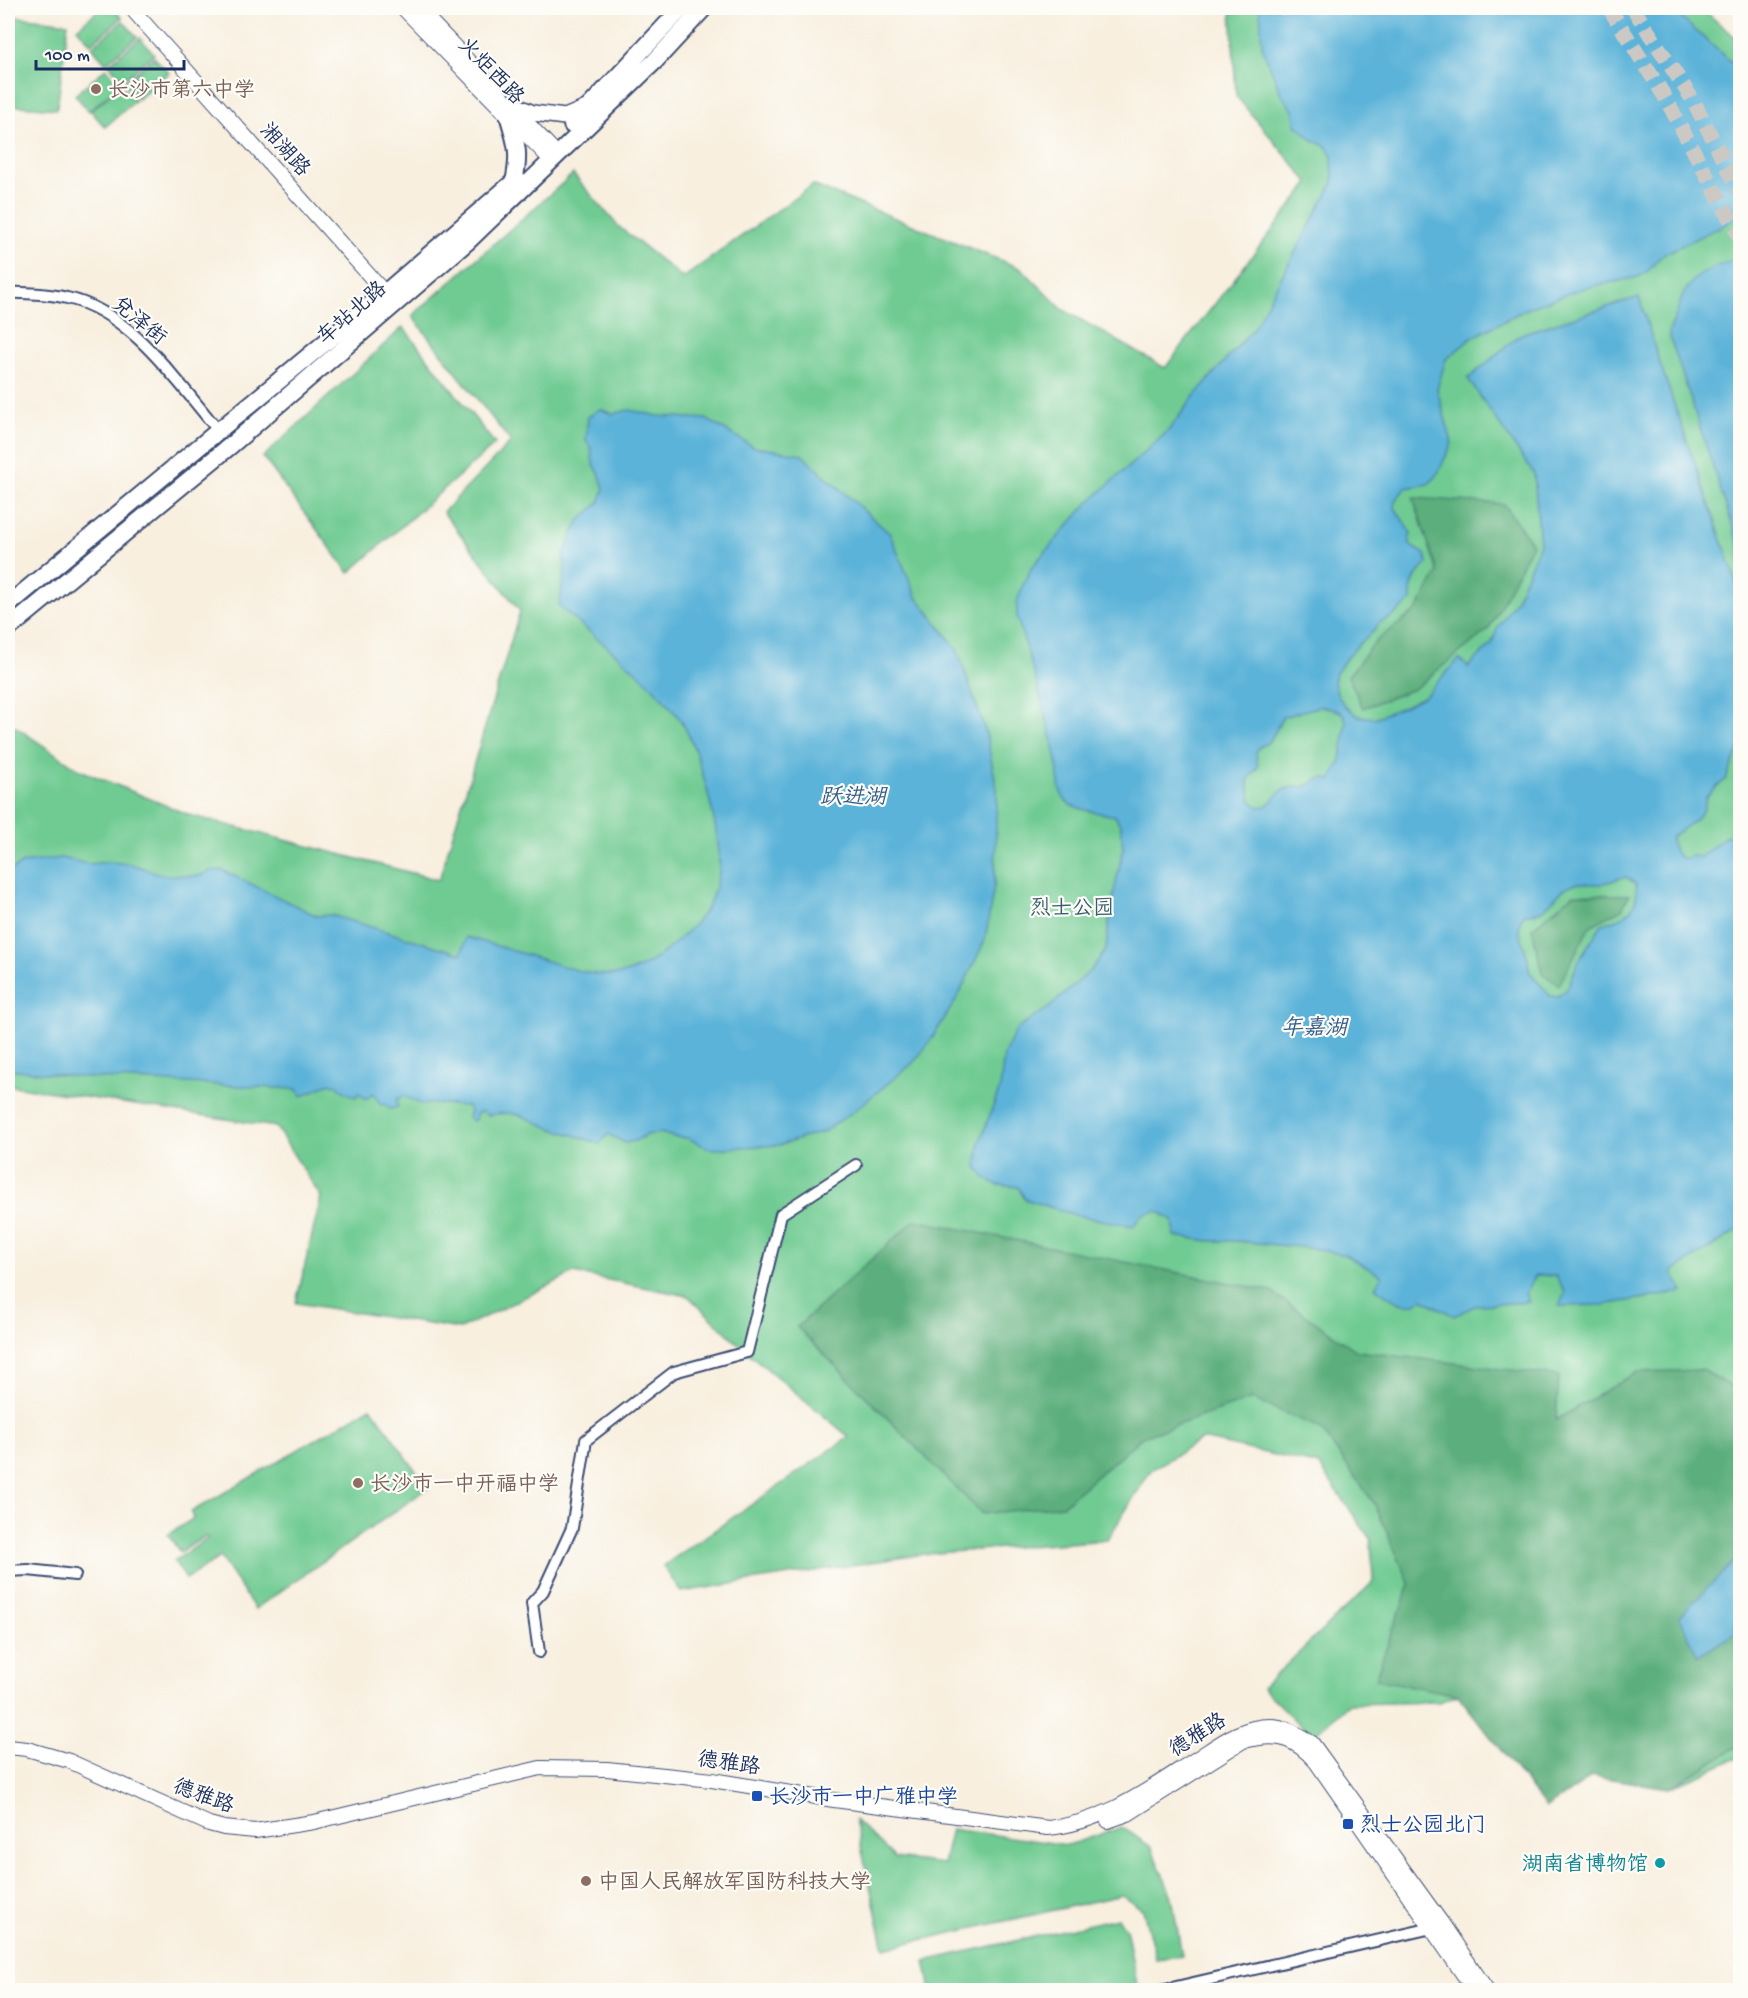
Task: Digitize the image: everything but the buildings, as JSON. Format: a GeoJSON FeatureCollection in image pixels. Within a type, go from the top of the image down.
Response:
{"type":"FeatureCollection","features":[{"type":"Feature","properties":{"kind":"main road","name":"车站北路"},"geometry":{"type":"LineString","coordinates":[[8,605],[514,182],[551,154],[589,107],[682,8]]}},
{"type":"Feature","properties":{"kind":"main road","name":"车站北路"},"geometry":{"type":"LineString","coordinates":[[8,629],[230,446],[458,250],[551,154],[655,61],[704,8]]}},
{"type":"Feature","properties":{"kind":"main road"},"geometry":{"type":"LineString","coordinates":[[514,182],[518,147],[509,110],[565,117],[589,107]]}},
{"type":"Feature","properties":{"kind":"street","name":"湘湖路"},"geometry":{"type":"LineString","coordinates":[[131,8],[385,292]]}},
{"type":"Feature","properties":{"kind":"street","name":"火炬西路"},"geometry":{"type":"LineString","coordinates":[[403,8],[509,110]]}},
{"type":"Feature","properties":{"kind":"street","name":"火炬西路"},"geometry":{"type":"LineString","coordinates":[[418,8],[551,154]]}},
{"type":"Feature","properties":{"kind":"street","name":"兑泽街"},"geometry":{"type":"LineString","coordinates":[[8,292],[68,298],[106,313],[148,347],[218,430]]}},
{"type":"Feature","properties":{"kind":"street"},"geometry":{"type":"LineString","coordinates":[[539,1652],[532,1603],[543,1591],[572,1528],[586,1440],[674,1372],[747,1352],[782,1214],[856,1166]]}},
{"type":"Feature","properties":{"kind":"street"},"geometry":{"type":"LineString","coordinates":[[8,1571],[28,1570],[75,1575]]}},
{"type":"Feature","properties":{"kind":"street","name":"德雅路"},"geometry":{"type":"LineString","coordinates":[[8,1747],[27,1749],[69,1761],[209,1824],[255,1831],[314,1822],[540,1768],[607,1769],[712,1780],[834,1800],[1048,1828],[1071,1826],[1123,1806],[1241,1731],[1273,1726],[1288,1730],[1312,1743],[1436,1925],[1474,1990]]}},
{"type":"Feature","properties":{"kind":"street","name":"德雅路"},"geometry":{"type":"LineString","coordinates":[[8,1754],[28,1755],[67,1767],[203,1828],[223,1834],[258,1835],[317,1828],[539,1774],[607,1776],[712,1786],[833,1808],[1046,1836],[1075,1833],[1128,1814],[1243,1741],[1264,1736],[1283,1737],[1304,1749],[1316,1762],[1436,1925],[1487,1990]]}},
{"type":"Feature","properties":{"kind":"street"},"geometry":{"type":"LineString","coordinates":[[1163,1990],[1436,1925]]}},
{"type":"Feature","properties":{"kind":"green space"},"geometry":{"type":"Polygon","coordinates":[[[101,8],[113,8],[122,18],[91,44],[77,28],[101,8]]]}},
{"type":"Feature","properties":{"kind":"green space","name":"烈士公园"},"geometry":{"type":"Polygon","coordinates":[[[1231,8],[1701,8],[1740,41],[1740,1762],[1737,1758],[1669,1788],[1593,1776],[1546,1808],[1458,1695],[1439,1702],[1348,1704],[1312,1737],[1262,1688],[1373,1582],[1371,1540],[1319,1465],[1202,1439],[1151,1470],[1107,1540],[924,1554],[681,1592],[663,1566],[849,1437],[747,1352],[688,1296],[574,1273],[460,1329],[296,1303],[321,1197],[276,1127],[8,1085],[8,722],[80,770],[189,815],[439,880],[520,611],[443,512],[511,442],[412,316],[573,174],[618,226],[683,278],[813,185],[1022,269],[1062,309],[1165,368],[1309,183],[1236,96],[1231,8]]]}},
{"type":"Feature","properties":{"kind":"green space"},"geometry":{"type":"Polygon","coordinates":[[[10,16],[68,23],[57,109],[8,105],[10,16]]]}},
{"type":"Feature","properties":{"kind":"green space"},"geometry":{"type":"Polygon","coordinates":[[[123,21],[137,37],[106,63],[92,47],[123,21]]]}},
{"type":"Feature","properties":{"kind":"green space"},"geometry":{"type":"Polygon","coordinates":[[[140,38],[154,54],[123,80],[109,64],[140,38]]]}},
{"type":"Feature","properties":{"kind":"green space"},"geometry":{"type":"Polygon","coordinates":[[[154,57],[169,73],[138,99],[124,83],[154,57]]]}},
{"type":"Feature","properties":{"kind":"green space"},"geometry":{"type":"Polygon","coordinates":[[[106,68],[120,85],[89,111],[75,95],[106,68]]]}},
{"type":"Feature","properties":{"kind":"green space"},"geometry":{"type":"Polygon","coordinates":[[[121,85],[135,101],[105,127],[91,111],[121,85]]]}},
{"type":"Feature","properties":{"kind":"green space"},"geometry":{"type":"Polygon","coordinates":[[[403,327],[495,444],[349,573],[263,457],[403,327]]]}},
{"type":"Feature","properties":{"kind":"green space"},"geometry":{"type":"Polygon","coordinates":[[[1413,498],[1504,504],[1532,544],[1489,629],[1414,689],[1363,708],[1348,676],[1377,640],[1417,610],[1438,572],[1413,498]]]}},
{"type":"Feature","properties":{"kind":"green space"},"geometry":{"type":"Polygon","coordinates":[[[1574,894],[1629,895],[1622,909],[1590,926],[1559,985],[1542,973],[1532,928],[1574,894]]]}},
{"type":"Feature","properties":{"kind":"green space"},"geometry":{"type":"Polygon","coordinates":[[[915,1220],[1270,1291],[1357,1351],[1559,1376],[1556,1420],[1637,1372],[1703,1370],[1740,1392],[1740,1750],[1738,1747],[1669,1788],[1593,1776],[1546,1808],[1458,1695],[1375,1679],[1410,1584],[1374,1503],[1320,1428],[1252,1399],[1142,1437],[1063,1505],[982,1514],[797,1327],[915,1220]]]}},
{"type":"Feature","properties":{"kind":"green space"},"geometry":{"type":"Polygon","coordinates":[[[371,1407],[428,1488],[255,1609],[220,1557],[186,1579],[174,1561],[208,1538],[206,1536],[180,1552],[168,1535],[194,1518],[191,1512],[371,1407]]]}},
{"type":"Feature","properties":{"kind":"green space"},"geometry":{"type":"Polygon","coordinates":[[[855,1820],[895,1858],[943,1864],[951,1829],[1068,1845],[1122,1827],[1151,1847],[1172,1897],[1182,1956],[1156,1959],[1143,1910],[1122,1895],[884,1948],[855,1820]]]}},
{"type":"Feature","properties":{"kind":"green space"},"geometry":{"type":"Polygon","coordinates":[[[1117,1918],[1126,1928],[1138,1990],[931,1990],[925,1961],[1117,1918]]]}},
{"type":"Feature","properties":{"kind":"water","name":"年嘉湖"},"geometry":{"type":"Polygon","coordinates":[[[1260,8],[1670,8],[1740,70],[1740,217],[1662,255],[1647,272],[1638,277],[1580,289],[1524,310],[1472,338],[1446,359],[1437,389],[1452,443],[1436,477],[1428,484],[1406,488],[1396,499],[1395,508],[1411,533],[1409,539],[1411,546],[1425,554],[1428,564],[1414,580],[1411,601],[1390,618],[1380,622],[1373,632],[1360,643],[1336,673],[1334,683],[1338,696],[1345,706],[1358,716],[1374,718],[1425,696],[1459,659],[1468,667],[1491,645],[1498,627],[1516,600],[1540,544],[1534,474],[1468,379],[1521,334],[1639,297],[1740,592],[1740,746],[1726,779],[1706,797],[1704,809],[1695,820],[1671,837],[1674,850],[1683,859],[1691,856],[1700,857],[1726,836],[1740,834],[1740,1229],[1672,1272],[1683,1292],[1602,1305],[1559,1306],[1565,1293],[1556,1276],[1536,1275],[1525,1293],[1529,1302],[1477,1305],[1454,1316],[1422,1299],[1415,1303],[1403,1304],[1392,1299],[1375,1287],[1382,1276],[1345,1255],[1311,1248],[1237,1241],[1210,1241],[1175,1236],[1173,1220],[1157,1211],[1143,1214],[1133,1226],[1075,1215],[1025,1199],[1018,1187],[998,1185],[986,1179],[977,1167],[979,1144],[1000,1088],[1004,1055],[1016,1030],[1051,1006],[1091,970],[1106,950],[1110,912],[1123,849],[1121,826],[1115,816],[1075,807],[1066,801],[1061,791],[1052,738],[1017,617],[1017,602],[1022,587],[1032,567],[1087,504],[1168,431],[1195,395],[1253,329],[1333,183],[1332,156],[1326,146],[1313,140],[1295,124],[1294,112],[1281,94],[1262,46],[1260,8]],[[1320,706],[1283,717],[1271,739],[1260,746],[1256,752],[1258,767],[1248,780],[1251,801],[1259,807],[1266,806],[1285,789],[1306,786],[1315,780],[1325,778],[1330,781],[1341,760],[1346,722],[1344,715],[1339,711],[1320,706]],[[1626,877],[1606,883],[1571,885],[1560,892],[1546,907],[1534,913],[1525,914],[1520,920],[1519,930],[1528,959],[1529,971],[1550,996],[1557,997],[1567,989],[1580,958],[1602,924],[1623,916],[1633,907],[1637,893],[1636,884],[1626,877]]]}},
{"type":"Feature","properties":{"kind":"water"},"geometry":{"type":"Polygon","coordinates":[[[1740,258],[1740,548],[1669,334],[1681,300],[1692,282],[1717,266],[1740,258]]]}},
{"type":"Feature","properties":{"kind":"water","name":"跃进湖"},"geometry":{"type":"Polygon","coordinates":[[[600,409],[613,414],[629,410],[658,416],[706,419],[754,447],[801,454],[890,534],[916,596],[957,649],[986,733],[997,789],[995,880],[985,940],[958,997],[913,1063],[854,1111],[825,1131],[780,1145],[710,1149],[687,1138],[661,1133],[646,1135],[625,1143],[608,1134],[599,1144],[516,1114],[488,1115],[482,1111],[476,1114],[473,1121],[468,1117],[470,1112],[467,1106],[423,1105],[404,1096],[397,1099],[398,1107],[390,1109],[385,1104],[381,1105],[373,1093],[366,1099],[359,1093],[355,1097],[343,1091],[337,1084],[330,1083],[302,1096],[296,1089],[80,1077],[8,1069],[8,872],[23,863],[61,858],[89,864],[109,862],[131,864],[163,875],[199,876],[210,871],[222,870],[317,916],[331,915],[461,954],[466,937],[570,968],[610,975],[628,972],[657,958],[696,922],[709,904],[714,891],[719,871],[719,856],[708,792],[687,731],[679,718],[652,687],[559,606],[565,571],[564,553],[579,521],[599,503],[604,489],[599,473],[593,464],[591,448],[586,441],[588,417],[600,409]]]}},
{"type":"Feature","properties":{"kind":"water"},"geometry":{"type":"Polygon","coordinates":[[[1740,1547],[1740,1600],[1735,1634],[1698,1656],[1679,1616],[1738,1558],[1740,1547]]]}},
{"type":"Feature","properties":{"kind":"tunnel"},"geometry":{"type":"LineString","coordinates":[[1609,8],[1665,97],[1740,238]]}},
{"type":"Feature","properties":{"kind":"tunnel"},"geometry":{"type":"LineString","coordinates":[[1633,8],[1694,102],[1740,192]]}},
{"type":"Feature","properties":{"kind":"place","name":"长沙市第六中学"},"geometry":{"type":"Point","coordinates":[96,89]}},
{"type":"Feature","properties":{"kind":"place","name":"长沙市一中开福中学"},"geometry":{"type":"Point","coordinates":[358,1483]}},
{"type":"Feature","properties":{"kind":"place","name":"长沙市一中广雅中学"},"geometry":{"type":"Point","coordinates":[757,1796]}},
{"type":"Feature","properties":{"kind":"place","name":"烈士公园北门"},"geometry":{"type":"Point","coordinates":[1348,1824]}},
{"type":"Feature","properties":{"kind":"place","name":"湖南省博物馆"},"geometry":{"type":"Point","coordinates":[1660,1863]}},
{"type":"Feature","properties":{"kind":"place","name":"中国人民解放军国防科技大学"},"geometry":{"type":"Point","coordinates":[586,1881]}}]}
